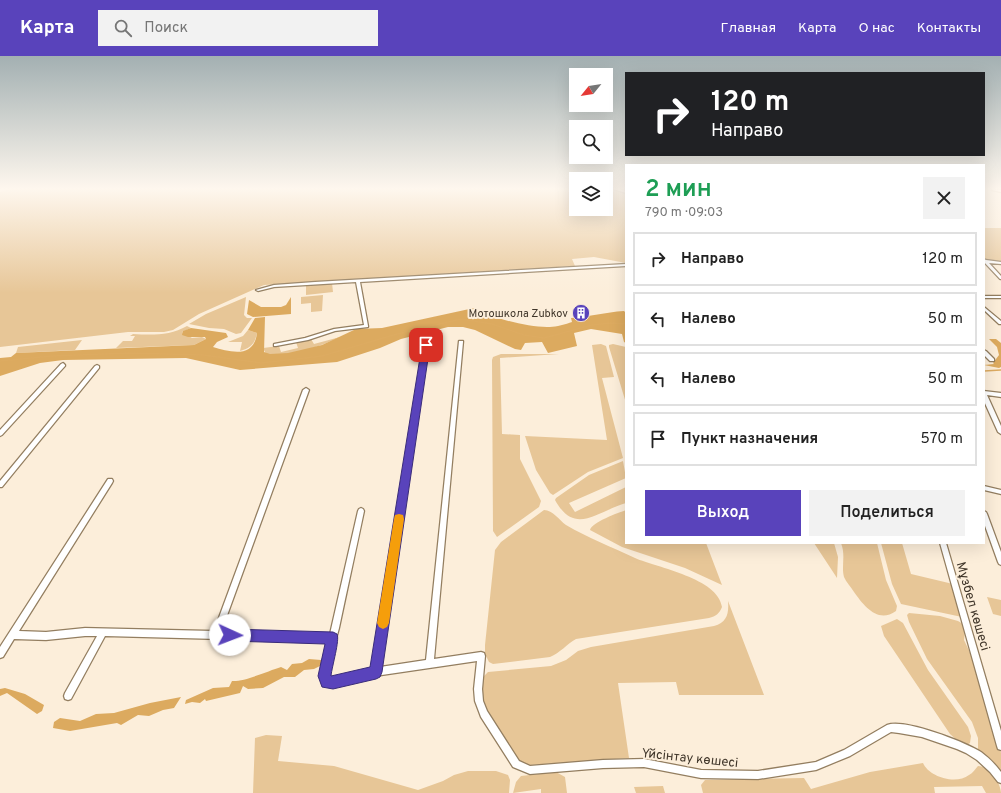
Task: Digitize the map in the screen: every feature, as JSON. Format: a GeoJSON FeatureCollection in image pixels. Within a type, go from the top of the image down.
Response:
{"type":"FeatureCollection","features":[{"type":"Feature","properties":{"kind":"street"},"geometry":{"type":"LineString","coordinates":[[985,261],[1001,263]]}},
{"type":"Feature","properties":{"kind":"street"},"geometry":{"type":"LineString","coordinates":[[985,261],[1001,278]]}},
{"type":"Feature","properties":{"kind":"street"},"geometry":{"type":"LineString","coordinates":[[258,290],[274,286],[625,265]]}},
{"type":"Feature","properties":{"kind":"street"},"geometry":{"type":"LineString","coordinates":[[276,345],[306,339],[334,330],[366,326],[358,281]]}},
{"type":"Feature","properties":{"kind":"street"},"geometry":{"type":"LineString","coordinates":[[985,297],[1001,298]]}},
{"type":"Feature","properties":{"kind":"street"},"geometry":{"type":"LineString","coordinates":[[985,309],[1001,323]]}},
{"type":"Feature","properties":{"kind":"street"},"geometry":{"type":"LineString","coordinates":[[361,511],[327,660],[325,676],[326,682],[333,683],[376,672],[430,664],[461,342]]}},
{"type":"Feature","properties":{"kind":"street"},"geometry":{"type":"LineString","coordinates":[[376,672],[426,345]]}},
{"type":"Feature","properties":{"kind":"street"},"geometry":{"type":"LineString","coordinates":[[985,353],[992,360]]}},
{"type":"Feature","properties":{"kind":"street"},"geometry":{"type":"LineString","coordinates":[[0,434],[63,365]]}},
{"type":"Feature","properties":{"kind":"street"},"geometry":{"type":"LineString","coordinates":[[0,485],[97,367]]}},
{"type":"Feature","properties":{"kind":"street"},"geometry":{"type":"LineString","coordinates":[[216,635],[306,390]]}},
{"type":"Feature","properties":{"kind":"street"},"geometry":{"type":"LineString","coordinates":[[985,394],[1001,395]]}},
{"type":"Feature","properties":{"kind":"street"},"geometry":{"type":"LineString","coordinates":[[985,396],[1001,432]]}},
{"type":"Feature","properties":{"kind":"street"},"geometry":{"type":"LineString","coordinates":[[0,654],[110,481]]}},
{"type":"Feature","properties":{"kind":"street"},"geometry":{"type":"LineString","coordinates":[[985,488],[1001,492]]}},
{"type":"Feature","properties":{"kind":"street"},"geometry":{"type":"LineString","coordinates":[[985,517],[1001,562]]}},
{"type":"Feature","properties":{"kind":"street","name":"Мұзбел көшесі"},"geometry":{"type":"LineString","coordinates":[[944,544],[1001,746]]}},
{"type":"Feature","properties":{"kind":"street"},"geometry":{"type":"LineString","coordinates":[[14,634],[46,636],[66,633],[104,632],[333,638]]}},
{"type":"Feature","properties":{"kind":"street"},"geometry":{"type":"LineString","coordinates":[[68,696],[104,632]]}},
{"type":"Feature","properties":{"kind":"street","name":"Үйсінтау көшесі"},"geometry":{"type":"LineString","coordinates":[[430,664],[481,656],[478,689],[479,701],[492,729],[516,764],[530,770],[603,764],[644,763],[701,774],[736,776],[765,774],[816,766],[847,753],[890,728],[898,728],[934,737],[970,751],[983,759],[1001,779]]}},
{"type":"Feature","properties":{"kind":"shaded area"},"geometry":{"type":"Polygon","coordinates":[[[0,223],[625,223],[625,263],[594,257],[572,259],[575,266],[264,285],[199,314],[173,330],[164,332],[128,332],[0,347],[0,223]]]}},
{"type":"Feature","properties":{"kind":"shaded area"},"geometry":{"type":"Polygon","coordinates":[[[985,228],[1001,228],[1001,262],[985,259],[985,228]]]}},
{"type":"Feature","properties":{"kind":"shaded area"},"geometry":{"type":"Polygon","coordinates":[[[332,283],[333,292],[306,295],[306,285],[332,283]]]}},
{"type":"Feature","properties":{"kind":"shaded area"},"geometry":{"type":"Polygon","coordinates":[[[323,295],[322,311],[311,312],[311,303],[301,304],[301,297],[323,295]]]}},
{"type":"Feature","properties":{"kind":"shaded area"},"geometry":{"type":"Polygon","coordinates":[[[246,297],[244,315],[247,318],[252,318],[241,333],[236,334],[224,329],[189,324],[206,314],[246,297]]]}},
{"type":"Feature","properties":{"kind":"shaded area"},"geometry":{"type":"Polygon","coordinates":[[[291,297],[291,314],[253,317],[247,314],[249,300],[261,307],[281,307],[286,305],[291,297]]]}},
{"type":"Feature","properties":{"kind":"shaded area"},"geometry":{"type":"Polygon","coordinates":[[[474,308],[511,322],[541,327],[552,327],[567,324],[572,322],[571,318],[610,312],[625,312],[625,342],[622,334],[591,329],[574,333],[577,346],[548,353],[542,342],[525,343],[521,350],[515,349],[475,330],[463,327],[448,327],[401,339],[380,348],[337,362],[240,370],[186,358],[63,360],[40,363],[0,376],[0,358],[11,357],[16,353],[194,345],[206,339],[205,337],[188,337],[182,335],[183,331],[191,328],[226,333],[228,337],[217,342],[213,347],[227,351],[240,352],[251,347],[255,341],[257,333],[248,330],[255,318],[265,317],[264,352],[270,354],[288,353],[322,345],[356,329],[382,328],[474,308]]]}},
{"type":"Feature","properties":{"kind":"shaded area"},"geometry":{"type":"Polygon","coordinates":[[[187,326],[191,328],[182,332],[192,338],[202,337],[206,339],[194,345],[116,348],[123,341],[132,341],[135,336],[130,336],[133,334],[154,335],[174,332],[187,326]]]}},
{"type":"Feature","properties":{"kind":"shaded area"},"geometry":{"type":"Polygon","coordinates":[[[248,330],[257,333],[255,340],[249,347],[240,351],[242,342],[228,342],[243,336],[248,330]]]}},
{"type":"Feature","properties":{"kind":"shaded area"},"geometry":{"type":"Polygon","coordinates":[[[340,337],[314,348],[294,353],[275,355],[266,354],[263,348],[279,346],[281,352],[298,348],[296,342],[311,339],[314,344],[340,337]]]}},
{"type":"Feature","properties":{"kind":"shaded area"},"geometry":{"type":"Polygon","coordinates":[[[989,339],[996,339],[1001,343],[1001,367],[999,368],[985,365],[994,364],[993,363],[999,355],[997,347],[989,339]]]}},
{"type":"Feature","properties":{"kind":"shaded area"},"geometry":{"type":"Polygon","coordinates":[[[82,340],[75,350],[16,353],[18,347],[82,340]]]}},
{"type":"Feature","properties":{"kind":"shaded area"},"geometry":{"type":"Polygon","coordinates":[[[601,344],[606,346],[614,377],[602,378],[623,458],[588,472],[553,495],[550,493],[536,470],[525,436],[607,440],[592,345],[601,344]]]}},
{"type":"Feature","properties":{"kind":"shaded area"},"geometry":{"type":"Polygon","coordinates":[[[613,344],[625,347],[625,400],[609,347],[609,345],[613,344]]]}},
{"type":"Feature","properties":{"kind":"shaded area"},"geometry":{"type":"Polygon","coordinates":[[[501,354],[559,354],[500,358],[502,434],[520,435],[520,459],[541,501],[539,507],[497,537],[493,531],[492,360],[493,357],[501,354]]]}},
{"type":"Feature","properties":{"kind":"shaded area"},"geometry":{"type":"Polygon","coordinates":[[[623,461],[625,478],[569,503],[575,512],[625,487],[625,503],[587,518],[578,519],[570,517],[563,511],[555,500],[589,475],[623,461]]]}},
{"type":"Feature","properties":{"kind":"shaded area"},"geometry":{"type":"Polygon","coordinates":[[[544,510],[547,510],[556,516],[574,530],[591,538],[635,558],[686,575],[699,581],[718,597],[722,607],[721,609],[717,614],[709,618],[576,639],[550,657],[493,664],[489,662],[485,654],[485,645],[495,550],[501,542],[544,510]]]}},
{"type":"Feature","properties":{"kind":"shaded area"},"geometry":{"type":"Polygon","coordinates":[[[625,510],[625,544],[706,544],[722,585],[685,568],[622,547],[590,530],[595,524],[625,510]]]}},
{"type":"Feature","properties":{"kind":"shaded area"},"geometry":{"type":"Polygon","coordinates":[[[815,544],[834,544],[838,557],[837,578],[815,544]]]}},
{"type":"Feature","properties":{"kind":"shaded area"},"geometry":{"type":"Polygon","coordinates":[[[841,544],[877,544],[886,580],[897,606],[896,611],[883,615],[877,614],[872,612],[862,603],[844,577],[841,544]]]}},
{"type":"Feature","properties":{"kind":"shaded area"},"geometry":{"type":"Polygon","coordinates":[[[881,544],[902,544],[911,574],[953,584],[962,617],[901,604],[892,584],[881,544]]]}},
{"type":"Feature","properties":{"kind":"shaded area"},"geometry":{"type":"Polygon","coordinates":[[[987,597],[1001,600],[1001,616],[993,614],[987,597]]]}},
{"type":"Feature","properties":{"kind":"shaded area"},"geometry":{"type":"Polygon","coordinates":[[[728,601],[764,695],[679,695],[676,682],[618,683],[629,758],[531,765],[527,764],[517,759],[513,754],[489,715],[482,693],[483,677],[488,672],[551,666],[566,660],[578,651],[591,647],[714,626],[722,622],[726,617],[728,601]]]}},
{"type":"Feature","properties":{"kind":"shaded area"},"geometry":{"type":"Polygon","coordinates":[[[909,613],[940,616],[963,624],[965,631],[964,640],[976,665],[1001,753],[1001,773],[978,752],[978,738],[972,722],[927,659],[909,622],[907,615],[909,613]]]}},
{"type":"Feature","properties":{"kind":"shaded area"},"geometry":{"type":"Polygon","coordinates":[[[897,619],[903,623],[928,670],[968,727],[971,736],[970,743],[967,745],[961,744],[950,734],[884,636],[881,626],[897,619]]]}},
{"type":"Feature","properties":{"kind":"shaded area"},"geometry":{"type":"Polygon","coordinates":[[[309,659],[321,660],[322,665],[314,669],[304,670],[295,677],[284,677],[263,688],[248,689],[243,686],[240,693],[206,701],[205,699],[200,703],[192,702],[185,704],[186,700],[213,688],[229,687],[232,681],[249,678],[281,667],[287,670],[292,664],[302,663],[309,659]]]}},
{"type":"Feature","properties":{"kind":"shaded area"},"geometry":{"type":"Polygon","coordinates":[[[5,688],[25,694],[44,705],[42,711],[37,714],[7,693],[0,696],[0,689],[5,688]]]}},
{"type":"Feature","properties":{"kind":"shaded area"},"geometry":{"type":"Polygon","coordinates":[[[181,697],[174,708],[163,710],[149,716],[138,715],[121,725],[117,723],[70,731],[53,728],[54,722],[60,718],[80,721],[96,714],[114,713],[150,703],[181,697]]]}},
{"type":"Feature","properties":{"kind":"shaded area"},"geometry":{"type":"Polygon","coordinates":[[[266,735],[282,736],[278,761],[334,766],[418,790],[443,781],[454,775],[468,771],[496,771],[508,775],[510,780],[509,793],[253,793],[255,738],[266,735]]]}},
{"type":"Feature","properties":{"kind":"shaded area"},"geometry":{"type":"Polygon","coordinates":[[[923,763],[926,768],[937,776],[950,779],[964,778],[972,773],[978,766],[982,767],[990,772],[997,780],[1001,793],[986,793],[982,786],[934,787],[935,793],[703,793],[701,785],[705,780],[804,778],[811,789],[870,772],[923,763]]]}},
{"type":"Feature","properties":{"kind":"shaded area"},"geometry":{"type":"Polygon","coordinates":[[[556,772],[565,777],[567,793],[541,793],[541,789],[513,793],[516,782],[521,776],[556,772]]]}},
{"type":"Feature","properties":{"kind":"shaded area"},"geometry":{"type":"Polygon","coordinates":[[[663,786],[665,793],[636,793],[634,787],[663,786]]]}},
{"type":"Feature","properties":{"kind":"waterway"},"geometry":{"type":"LineString","coordinates":[[0,361],[52,356],[129,353],[203,355],[261,363],[322,356],[397,334],[461,319],[492,324],[524,335],[544,338],[592,325],[610,323],[625,324]]}},
{"type":"Feature","properties":{"kind":"waterway"},"geometry":{"type":"LineString","coordinates":[[985,371],[1001,370]]}},
{"type":"Feature","properties":{"kind":"slow traffic"},"geometry":{"type":"LineString","coordinates":[[383,623],[399,519]]}},
{"type":"Feature","properties":{"kind":"place","name":"Мотошкола Zubkov"},"geometry":{"type":"Point","coordinates":[581,313]}},
{"type":"Feature","properties":{"kind":"route"},"geometry":{"type":"LineString","coordinates":[[230,635],[333,638],[327,660],[325,676],[326,682],[333,683],[376,672],[426,345]]}}]}
